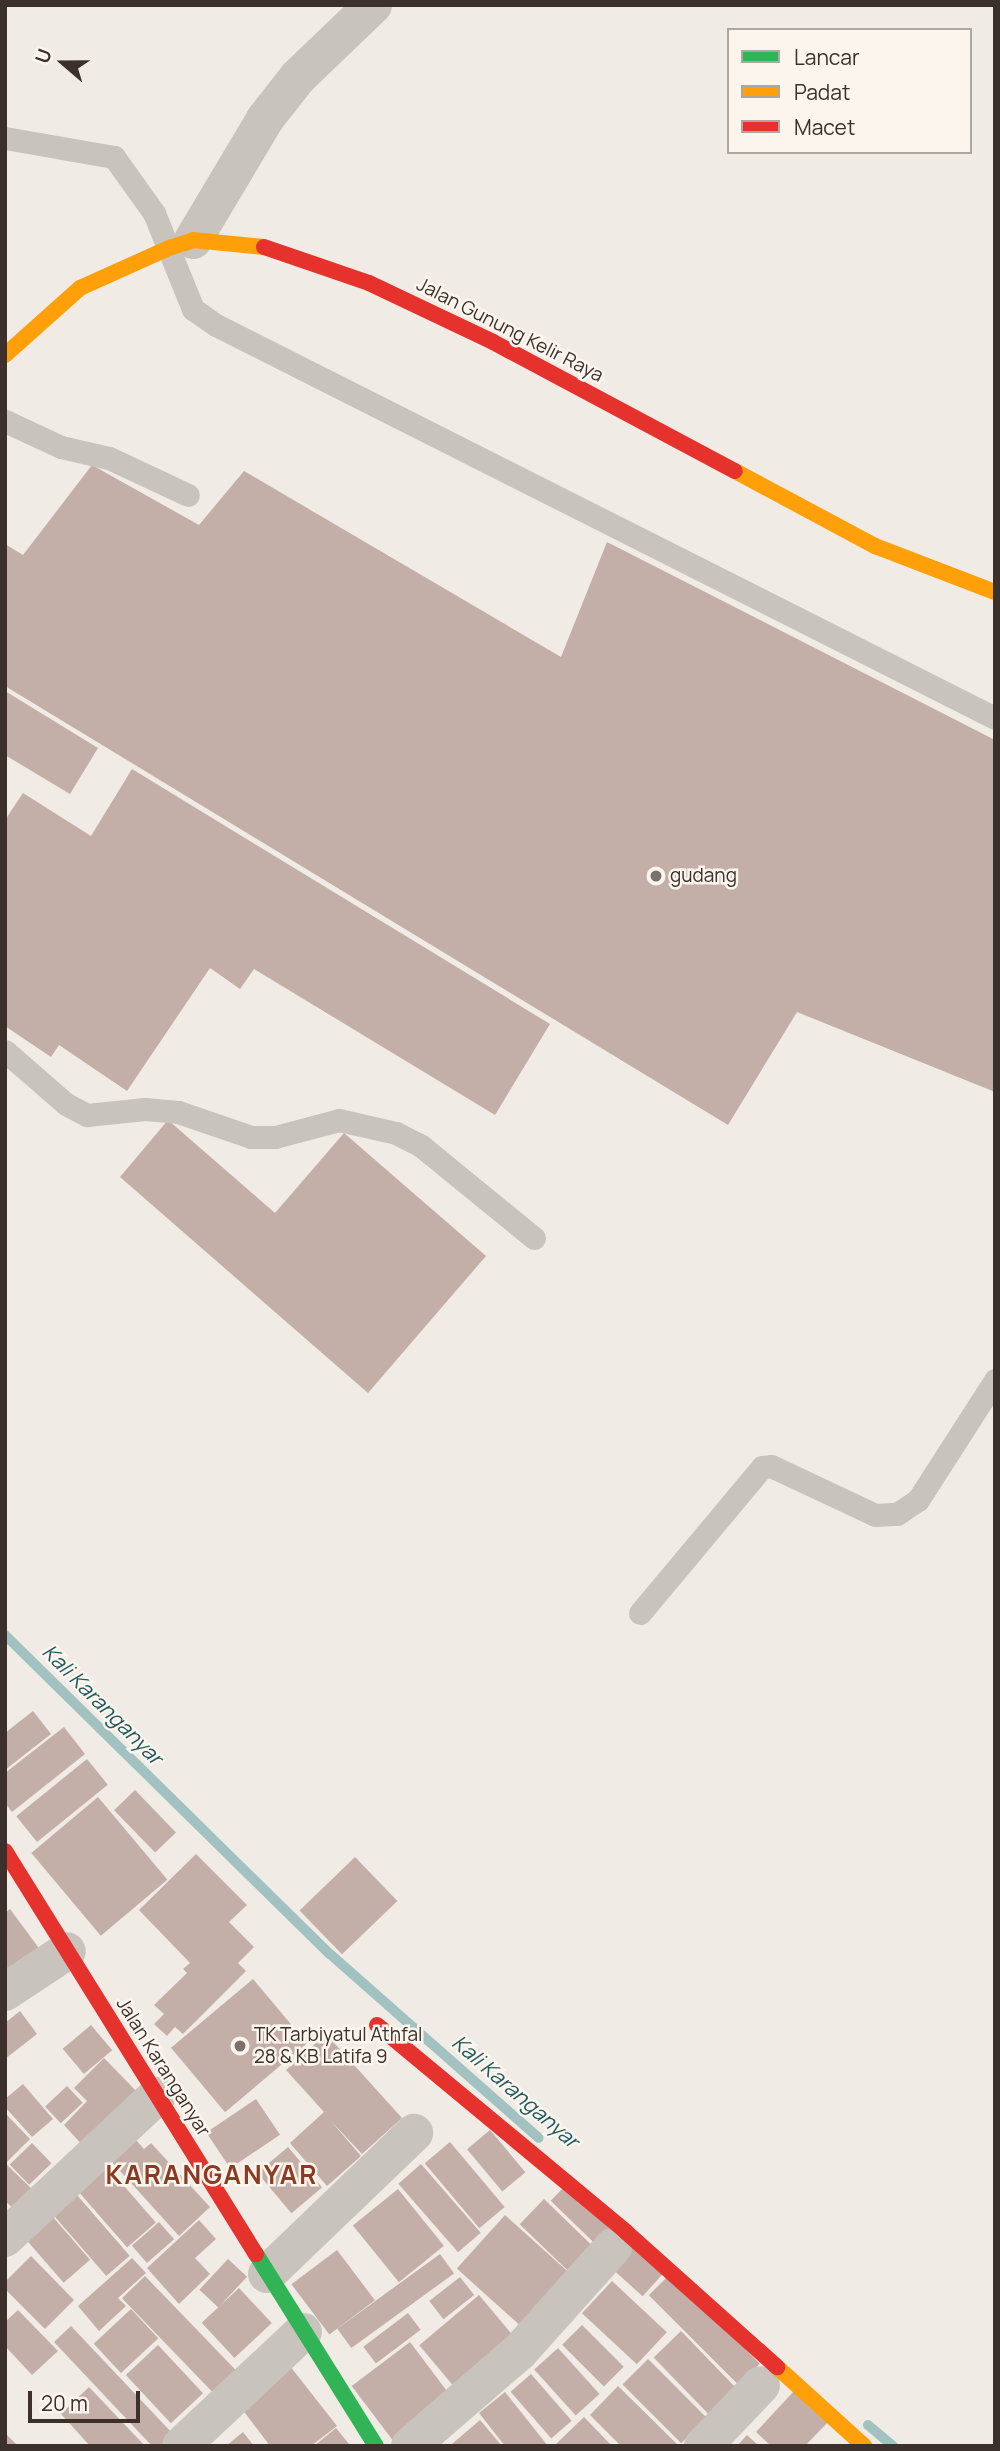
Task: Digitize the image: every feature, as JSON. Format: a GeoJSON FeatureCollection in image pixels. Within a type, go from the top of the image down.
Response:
{"type":"FeatureCollection","features":[{"type":"Feature","properties":{"kind":"street"},"geometry":{"type":"LineString","coordinates":[[181,244],[265,119],[298,77],[373,5]]}},
{"type":"Feature","properties":{"kind":"street","name":"Jalan Gunung Kelir Raya"},"geometry":{"type":"LineString","coordinates":[[5,355],[80,288],[181,244],[261,246],[369,283],[493,342],[875,546],[995,592]]}},
{"type":"Feature","properties":{"kind":"street","name":"Jalan Karanganyar"},"geometry":{"type":"LineString","coordinates":[[5,1851],[376,2446]]}},
{"type":"Feature","properties":{"kind":"street"},"geometry":{"type":"LineString","coordinates":[[5,1992],[67,1951]]}},
{"type":"Feature","properties":{"kind":"street"},"geometry":{"type":"LineString","coordinates":[[377,2025],[464,2102],[626,2232],[863,2446]]}},
{"type":"Feature","properties":{"kind":"street"},"geometry":{"type":"LineString","coordinates":[[5,2238],[158,2096]]}},
{"type":"Feature","properties":{"kind":"street"},"geometry":{"type":"LineString","coordinates":[[267,2274],[414,2133]]}},
{"type":"Feature","properties":{"kind":"street"},"geometry":{"type":"LineString","coordinates":[[410,2446],[520,2351],[613,2247]]}},
{"type":"Feature","properties":{"kind":"street"},"geometry":{"type":"LineString","coordinates":[[181,2446],[303,2332]]}},
{"type":"Feature","properties":{"kind":"street"},"geometry":{"type":"LineString","coordinates":[[703,2446],[761,2385]]}},
{"type":"Feature","properties":{"kind":"lane"},"geometry":{"type":"LineString","coordinates":[[5,138],[114,157],[154,214],[181,244],[193,309],[216,325],[995,718]]}},
{"type":"Feature","properties":{"kind":"lane"},"geometry":{"type":"LineString","coordinates":[[5,421],[61,447],[109,458],[188,495]]}},
{"type":"Feature","properties":{"kind":"lane"},"geometry":{"type":"LineString","coordinates":[[5,1051],[66,1104],[87,1115],[145,1109],[178,1112],[251,1137],[275,1137],[339,1121],[396,1133],[420,1144],[534,1238]]}},
{"type":"Feature","properties":{"kind":"lane"},"geometry":{"type":"LineString","coordinates":[[640,1614],[755,1471],[771,1466],[875,1515],[897,1514],[918,1500],[991,1391]]}},
{"type":"Feature","properties":{"kind":"building","name":"gudang"},"geometry":{"type":"Polygon","coordinates":[[[92,465],[199,525],[244,471],[561,657],[607,542],[995,740],[995,1092],[797,1012],[728,1125],[5,686],[5,544],[23,555],[92,465]]]}},
{"type":"Feature","properties":{"kind":"building"},"geometry":{"type":"Polygon","coordinates":[[[5,691],[98,748],[70,794],[5,755],[5,691]]]}},
{"type":"Feature","properties":{"kind":"building"},"geometry":{"type":"Polygon","coordinates":[[[132,769],[550,1024],[495,1115],[254,969],[240,989],[210,968],[127,1091],[59,1045],[51,1057],[5,1026],[5,820],[23,793],[91,836],[132,769]]]}},
{"type":"Feature","properties":{"kind":"building"},"geometry":{"type":"Polygon","coordinates":[[[168,1120],[275,1213],[344,1133],[486,1256],[368,1393],[120,1177],[168,1120]]]}},
{"type":"Feature","properties":{"kind":"building"},"geometry":{"type":"Polygon","coordinates":[[[33,1711],[51,1734],[5,1770],[5,1733],[33,1711]]]}},
{"type":"Feature","properties":{"kind":"building"},"geometry":{"type":"Polygon","coordinates":[[[64,1727],[85,1754],[12,1812],[5,1803],[5,1773],[64,1727]]]}},
{"type":"Feature","properties":{"kind":"building"},"geometry":{"type":"Polygon","coordinates":[[[87,1759],[108,1785],[37,1842],[16,1816],[87,1759]]]}},
{"type":"Feature","properties":{"kind":"building"},"geometry":{"type":"Polygon","coordinates":[[[135,1790],[176,1832],[155,1853],[114,1810],[135,1790]]]}},
{"type":"Feature","properties":{"kind":"building"},"geometry":{"type":"Polygon","coordinates":[[[98,1797],[167,1880],[101,1936],[31,1853],[98,1797]]]}},
{"type":"Feature","properties":{"kind":"building"},"geometry":{"type":"Polygon","coordinates":[[[196,1854],[247,1905],[229,1922],[254,1947],[238,1963],[246,1971],[183,2034],[175,2027],[167,2036],[154,2024],[164,2014],[154,2005],[187,1973],[183,1969],[190,1963],[139,1910],[196,1854]]]}},
{"type":"Feature","properties":{"kind":"building"},"geometry":{"type":"Polygon","coordinates":[[[355,1857],[397,1901],[342,1954],[300,1910],[355,1857]]]}},
{"type":"Feature","properties":{"kind":"building"},"geometry":{"type":"Polygon","coordinates":[[[10,1909],[41,1951],[11,1973],[5,1965],[5,1913],[10,1909]]]}},
{"type":"Feature","properties":{"kind":"building","name":"TK Tarbiyatul Athfal 28 & KB Latifa 9"},"geometry":{"type":"Polygon","coordinates":[[[253,1979],[307,2043],[225,2112],[171,2048],[253,1979]]]}},
{"type":"Feature","properties":{"kind":"building"},"geometry":{"type":"Polygon","coordinates":[[[20,2011],[37,2034],[5,2059],[5,2023],[20,2011]]]}},
{"type":"Feature","properties":{"kind":"building"},"geometry":{"type":"Polygon","coordinates":[[[91,2025],[112,2050],[84,2074],[63,2049],[91,2025]]]}},
{"type":"Feature","properties":{"kind":"building"},"geometry":{"type":"Polygon","coordinates":[[[326,2034],[402,2118],[362,2154],[330,2120],[361,2156],[327,2186],[290,2143],[324,2112],[286,2070],[326,2034]]]}},
{"type":"Feature","properties":{"kind":"building"},"geometry":{"type":"Polygon","coordinates":[[[104,2058],[141,2096],[86,2149],[64,2125],[87,2101],[74,2088],[104,2058]]]}},
{"type":"Feature","properties":{"kind":"building"},"geometry":{"type":"Polygon","coordinates":[[[23,2084],[53,2119],[32,2137],[5,2107],[5,2099],[23,2084]]]}},
{"type":"Feature","properties":{"kind":"building"},"geometry":{"type":"Polygon","coordinates":[[[67,2086],[83,2103],[61,2123],[45,2106],[67,2086]]]}},
{"type":"Feature","properties":{"kind":"building"},"geometry":{"type":"Polygon","coordinates":[[[256,2099],[280,2135],[230,2168],[206,2133],[256,2099]]]}},
{"type":"Feature","properties":{"kind":"building"},"geometry":{"type":"Polygon","coordinates":[[[5,2113],[30,2139],[7,2162],[5,2160],[5,2113]]]}},
{"type":"Feature","properties":{"kind":"building"},"geometry":{"type":"Polygon","coordinates":[[[490,2130],[525,2172],[502,2191],[467,2149],[490,2130]]]}},
{"type":"Feature","properties":{"kind":"building"},"geometry":{"type":"Polygon","coordinates":[[[136,2140],[144,2149],[151,2143],[210,2207],[179,2236],[112,2162],[136,2140]]]}},
{"type":"Feature","properties":{"kind":"building"},"geometry":{"type":"Polygon","coordinates":[[[450,2142],[505,2207],[479,2228],[425,2163],[450,2142]]]}},
{"type":"Feature","properties":{"kind":"building"},"geometry":{"type":"Polygon","coordinates":[[[32,2143],[51,2163],[29,2185],[10,2165],[32,2143]]]}},
{"type":"Feature","properties":{"kind":"building"},"geometry":{"type":"Polygon","coordinates":[[[288,2147],[322,2188],[291,2213],[257,2173],[288,2147]]]}},
{"type":"Feature","properties":{"kind":"building"},"geometry":{"type":"Polygon","coordinates":[[[5,2163],[32,2189],[13,2208],[5,2201],[5,2163]]]}},
{"type":"Feature","properties":{"kind":"building"},"geometry":{"type":"Polygon","coordinates":[[[104,2163],[156,2223],[127,2248],[75,2188],[104,2163]]]}},
{"type":"Feature","properties":{"kind":"building"},"geometry":{"type":"Polygon","coordinates":[[[421,2164],[481,2233],[458,2252],[398,2184],[421,2164]]]}},
{"type":"Feature","properties":{"kind":"building"},"geometry":{"type":"Polygon","coordinates":[[[566,2185],[616,2234],[601,2249],[551,2201],[566,2185]]]}},
{"type":"Feature","properties":{"kind":"building"},"geometry":{"type":"Polygon","coordinates":[[[70,2187],[130,2256],[106,2276],[47,2207],[70,2187]]]}},
{"type":"Feature","properties":{"kind":"building"},"geometry":{"type":"Polygon","coordinates":[[[398,2189],[444,2246],[399,2282],[353,2226],[398,2189]]]}},
{"type":"Feature","properties":{"kind":"building"},"geometry":{"type":"Polygon","coordinates":[[[544,2199],[597,2250],[573,2276],[520,2224],[544,2199]]]}},
{"type":"Feature","properties":{"kind":"building"},"geometry":{"type":"Polygon","coordinates":[[[505,2215],[574,2277],[526,2331],[457,2269],[505,2215]]]}},
{"type":"Feature","properties":{"kind":"building"},"geometry":{"type":"Polygon","coordinates":[[[52,2216],[90,2260],[64,2283],[26,2239],[52,2216]]]}},
{"type":"Feature","properties":{"kind":"building"},"geometry":{"type":"Polygon","coordinates":[[[199,2220],[216,2239],[195,2258],[210,2274],[179,2304],[147,2268],[199,2220]]]}},
{"type":"Feature","properties":{"kind":"building"},"geometry":{"type":"Polygon","coordinates":[[[159,2222],[174,2239],[147,2263],[132,2246],[159,2222]]]}},
{"type":"Feature","properties":{"kind":"building"},"geometry":{"type":"Polygon","coordinates":[[[635,2245],[665,2272],[643,2296],[613,2270],[635,2245]]]}},
{"type":"Feature","properties":{"kind":"building"},"geometry":{"type":"Polygon","coordinates":[[[337,2250],[375,2300],[329,2335],[291,2284],[337,2250]]]}},
{"type":"Feature","properties":{"kind":"building"},"geometry":{"type":"Polygon","coordinates":[[[440,2254],[454,2273],[351,2348],[337,2329],[440,2254]]]}},
{"type":"Feature","properties":{"kind":"building"},"geometry":{"type":"Polygon","coordinates":[[[31,2256],[74,2300],[45,2329],[5,2289],[5,2282],[31,2256]]]}},
{"type":"Feature","properties":{"kind":"building"},"geometry":{"type":"Polygon","coordinates":[[[132,2258],[146,2273],[118,2298],[126,2306],[99,2331],[78,2306],[132,2258]]]}},
{"type":"Feature","properties":{"kind":"building"},"geometry":{"type":"Polygon","coordinates":[[[228,2259],[247,2277],[218,2307],[199,2290],[228,2259]]]}},
{"type":"Feature","properties":{"kind":"building"},"geometry":{"type":"Polygon","coordinates":[[[670,2274],[760,2364],[739,2385],[649,2295],[670,2274]]]}},
{"type":"Feature","properties":{"kind":"building"},"geometry":{"type":"Polygon","coordinates":[[[145,2276],[244,2378],[221,2400],[122,2298],[145,2276]]]}},
{"type":"Feature","properties":{"kind":"building"},"geometry":{"type":"Polygon","coordinates":[[[460,2277],[474,2295],[443,2319],[429,2301],[460,2277]]]}},
{"type":"Feature","properties":{"kind":"building"},"geometry":{"type":"Polygon","coordinates":[[[612,2281],[667,2332],[637,2364],[582,2313],[612,2281]]]}},
{"type":"Feature","properties":{"kind":"building"},"geometry":{"type":"Polygon","coordinates":[[[239,2288],[272,2323],[234,2358],[202,2323],[239,2288]]]}},
{"type":"Feature","properties":{"kind":"building"},"geometry":{"type":"Polygon","coordinates":[[[479,2295],[520,2344],[460,2394],[419,2345],[479,2295]]]}},
{"type":"Feature","properties":{"kind":"building"},"geometry":{"type":"Polygon","coordinates":[[[131,2309],[158,2338],[121,2373],[94,2344],[131,2309]]]}},
{"type":"Feature","properties":{"kind":"building"},"geometry":{"type":"Polygon","coordinates":[[[18,2310],[58,2351],[32,2375],[5,2346],[5,2322],[18,2310]]]}},
{"type":"Feature","properties":{"kind":"building"},"geometry":{"type":"Polygon","coordinates":[[[408,2313],[421,2330],[376,2363],[363,2347],[408,2313]]]}},
{"type":"Feature","properties":{"kind":"building"},"geometry":{"type":"Polygon","coordinates":[[[582,2325],[624,2367],[604,2387],[562,2345],[582,2325]]]}},
{"type":"Feature","properties":{"kind":"building"},"geometry":{"type":"Polygon","coordinates":[[[71,2326],[173,2434],[161,2446],[152,2446],[54,2342],[71,2326]]]}},
{"type":"Feature","properties":{"kind":"building"},"geometry":{"type":"Polygon","coordinates":[[[681,2331],[739,2391],[711,2417],[654,2357],[681,2331]]]}},
{"type":"Feature","properties":{"kind":"building"},"geometry":{"type":"Polygon","coordinates":[[[410,2342],[452,2398],[394,2442],[352,2386],[410,2342]]]}},
{"type":"Feature","properties":{"kind":"building"},"geometry":{"type":"Polygon","coordinates":[[[158,2345],[203,2393],[171,2423],[126,2375],[158,2345]]]}},
{"type":"Feature","properties":{"kind":"building"},"geometry":{"type":"Polygon","coordinates":[[[558,2348],[599,2394],[576,2415],[534,2369],[558,2348]]]}},
{"type":"Feature","properties":{"kind":"building"},"geometry":{"type":"Polygon","coordinates":[[[648,2359],[707,2418],[681,2443],[623,2384],[648,2359]]]}},
{"type":"Feature","properties":{"kind":"building"},"geometry":{"type":"Polygon","coordinates":[[[286,2361],[337,2426],[311,2446],[270,2446],[236,2401],[286,2361]]]}},
{"type":"Feature","properties":{"kind":"building"},"geometry":{"type":"Polygon","coordinates":[[[531,2374],[572,2421],[551,2439],[511,2392],[531,2374]]]}},
{"type":"Feature","properties":{"kind":"building"},"geometry":{"type":"Polygon","coordinates":[[[618,2386],[679,2446],[621,2446],[590,2415],[618,2386]]]}},
{"type":"Feature","properties":{"kind":"building"},"geometry":{"type":"Polygon","coordinates":[[[89,2387],[145,2446],[90,2446],[61,2414],[89,2387]]]}},
{"type":"Feature","properties":{"kind":"building"},"geometry":{"type":"Polygon","coordinates":[[[795,2390],[828,2422],[805,2446],[771,2446],[756,2432],[795,2390]]]}},
{"type":"Feature","properties":{"kind":"building"},"geometry":{"type":"Polygon","coordinates":[[[505,2392],[548,2446],[505,2446],[479,2413],[505,2392]]]}},
{"type":"Feature","properties":{"kind":"building"},"geometry":{"type":"Polygon","coordinates":[[[584,2417],[612,2446],[554,2446],[584,2417]]]}},
{"type":"Feature","properties":{"kind":"building"},"geometry":{"type":"Polygon","coordinates":[[[480,2420],[502,2446],[452,2444],[480,2420]]]}},
{"type":"Feature","properties":{"kind":"building"},"geometry":{"type":"Polygon","coordinates":[[[336,2428],[349,2444],[314,2446],[336,2428]]]}},
{"type":"Feature","properties":{"kind":"building"},"geometry":{"type":"Polygon","coordinates":[[[243,2432],[254,2446],[226,2446],[243,2432]]]}},
{"type":"Feature","properties":{"kind":"building"},"geometry":{"type":"Polygon","coordinates":[[[5,2433],[16,2444],[15,2446],[5,2446],[5,2433]]]}},
{"type":"Feature","properties":{"kind":"building"},"geometry":{"type":"Polygon","coordinates":[[[747,2435],[759,2446],[737,2446],[747,2435]]]}},
{"type":"Feature","properties":{"kind":"waterway","name":"Kali Karanganyar"},"geometry":{"type":"LineString","coordinates":[[5,1635],[330,1954],[539,2138]]}},
{"type":"Feature","properties":{"kind":"waterway","name":"Kali Karanganyar"},"geometry":{"type":"LineString","coordinates":[[868,2425],[893,2446]]}},
{"type":"Feature","properties":{"kind":"traffic: fast"},"geometry":{"type":"LineString","coordinates":[[256,2254],[376,2446]]}},
{"type":"Feature","properties":{"kind":"traffic: slow"},"geometry":{"type":"LineString","coordinates":[[5,355],[80,288],[169,248],[193,240],[264,247]]}},
{"type":"Feature","properties":{"kind":"traffic: slow"},"geometry":{"type":"LineString","coordinates":[[735,471],[875,546],[995,592]]}},
{"type":"Feature","properties":{"kind":"traffic: slow"},"geometry":{"type":"LineString","coordinates":[[777,2367],[864,2446]]}},
{"type":"Feature","properties":{"kind":"traffic: jam"},"geometry":{"type":"LineString","coordinates":[[264,247],[369,283],[493,342],[735,471]]}},
{"type":"Feature","properties":{"kind":"traffic: jam"},"geometry":{"type":"LineString","coordinates":[[5,1851],[256,2254]]}},
{"type":"Feature","properties":{"kind":"traffic: jam"},"geometry":{"type":"LineString","coordinates":[[377,2025],[626,2232],[777,2367]]}},
{"type":"Feature","properties":{"kind":"place","name":"gudang"},"geometry":{"type":"Point","coordinates":[656,876]}},
{"type":"Feature","properties":{"kind":"place","name":"TK Tarbiyatul Athfal 28 & KB Latifa 9"},"geometry":{"type":"Point","coordinates":[240,2046]}},
{"type":"Feature","properties":{"kind":"district","name":"KARANGANYAR"},"geometry":{"type":"Point","coordinates":[212,2175]}}]}
